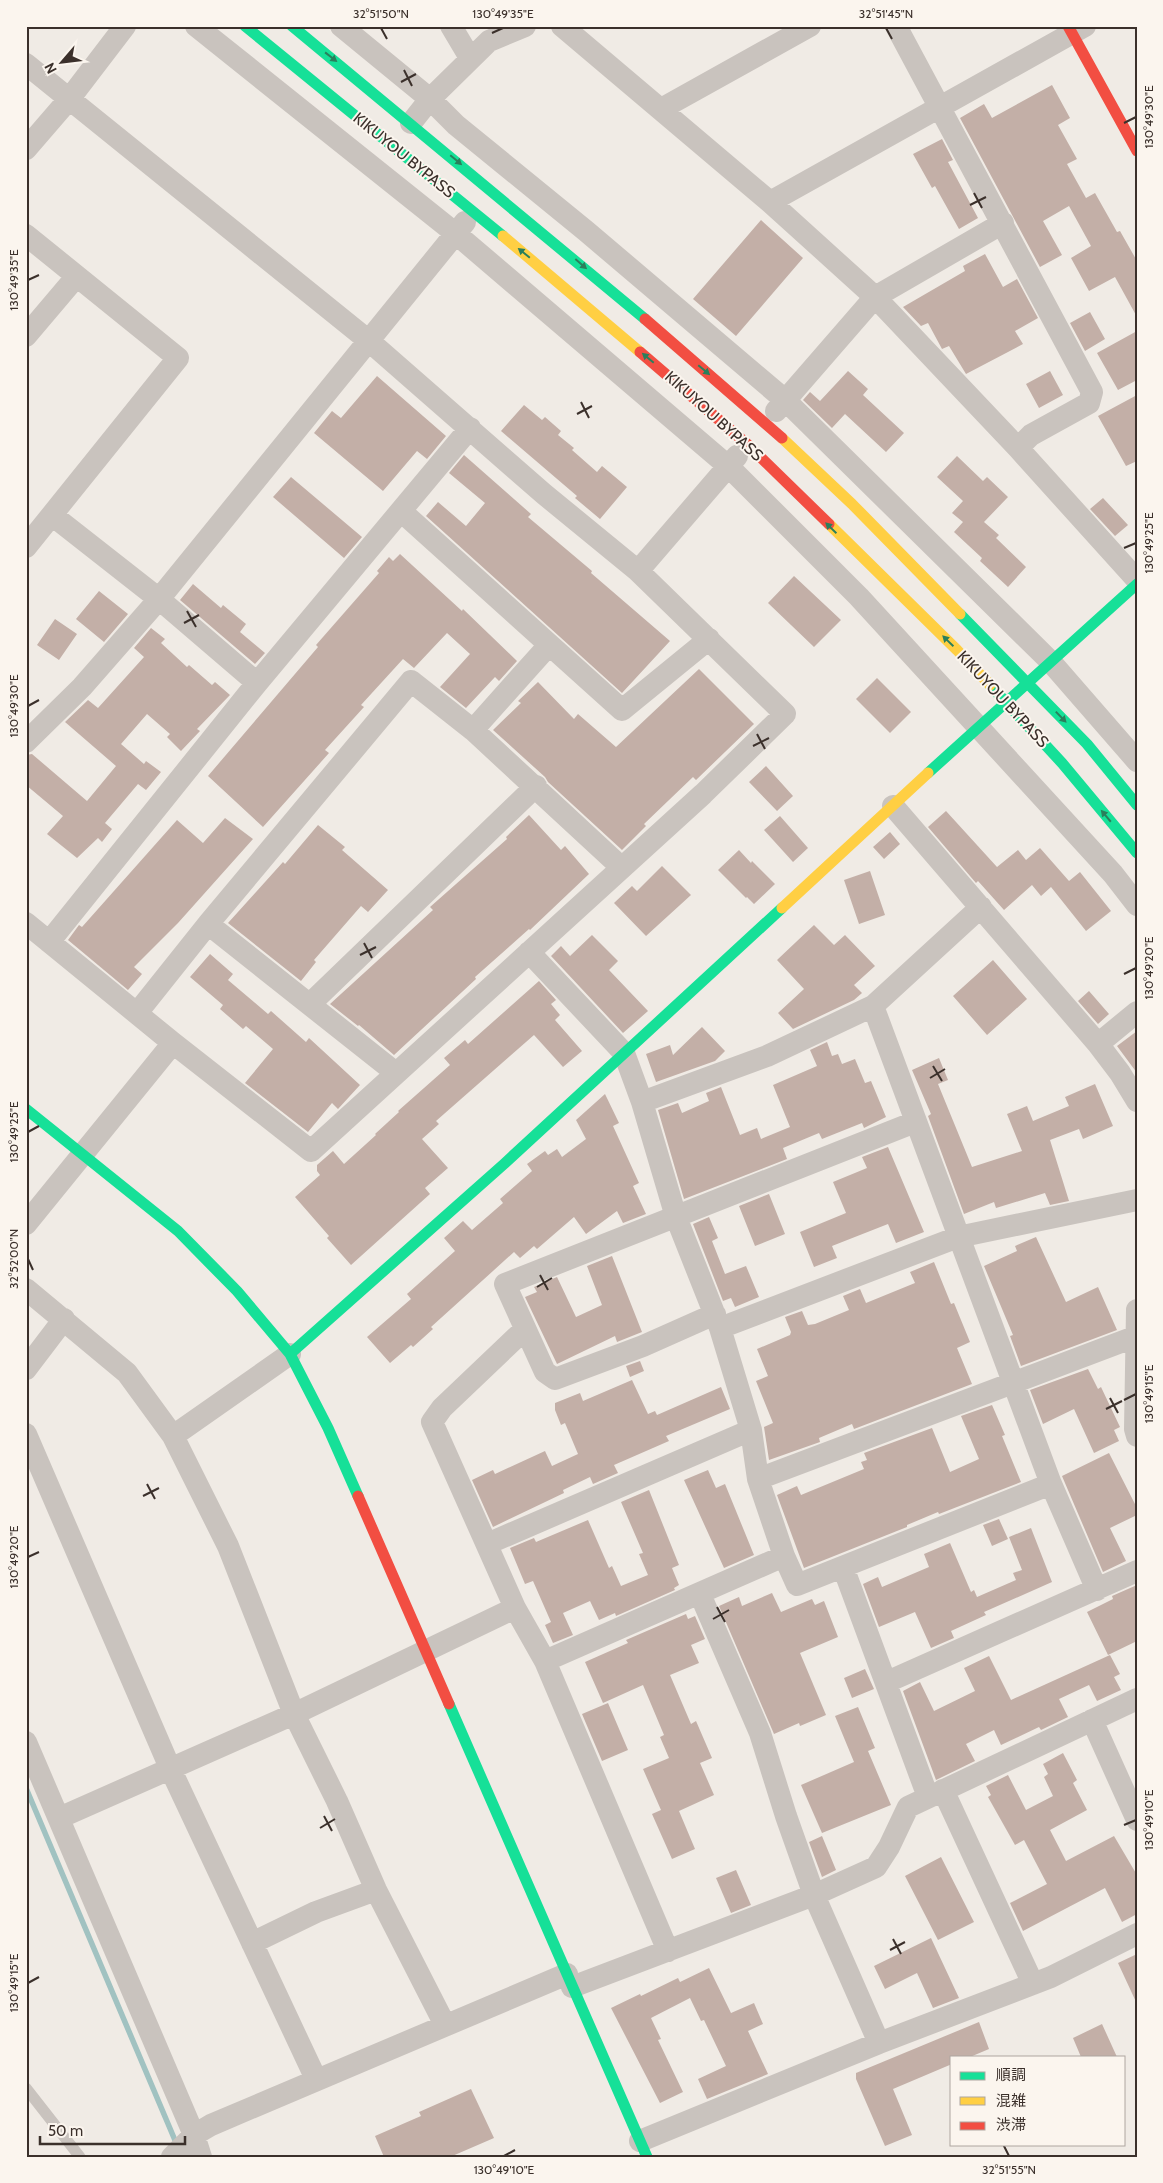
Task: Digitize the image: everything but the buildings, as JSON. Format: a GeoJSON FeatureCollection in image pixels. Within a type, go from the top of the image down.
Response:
{"type":"FeatureCollection","features":[{"type":"Feature","properties":{"kind":"main road","name":"KIKUYOU BYPASS"},"geometry":{"type":"LineString","coordinates":[[245,26],[610,325],[747,444],[957,650],[1062,763],[1137,853]]}},
{"type":"Feature","properties":{"kind":"main road","name":"KIKUYOU BYPASS"},"geometry":{"type":"LineString","coordinates":[[292,26],[560,247],[766,422],[852,504],[1027,682],[1087,744],[1137,804]]}},
{"type":"Feature","properties":{"kind":"main road"},"geometry":{"type":"LineString","coordinates":[[1075,29],[1137,151]]}},
{"type":"Feature","properties":{"kind":"main road"},"geometry":{"type":"LineString","coordinates":[[290,1354],[364,1290],[978,726],[1137,584]]}},
{"type":"Feature","properties":{"kind":"main road"},"geometry":{"type":"LineString","coordinates":[[26,1109],[178,1231],[237,1291],[290,1354],[328,1428],[643,2149]]}},
{"type":"Feature","properties":{"kind":"street"},"geometry":{"type":"LineString","coordinates":[[26,149],[70,98],[125,26]]}},
{"type":"Feature","properties":{"kind":"street"},"geometry":{"type":"LineString","coordinates":[[196,26],[455,233],[728,466],[859,597],[1112,874],[1137,905]]}},
{"type":"Feature","properties":{"kind":"street"},"geometry":{"type":"LineString","coordinates":[[341,26],[430,98],[456,125],[586,230],[785,400],[1050,661],[1137,761]]}},
{"type":"Feature","properties":{"kind":"street"},"geometry":{"type":"LineString","coordinates":[[451,26],[470,58]]}},
{"type":"Feature","properties":{"kind":"street"},"geometry":{"type":"LineString","coordinates":[[411,123],[430,98],[489,41],[525,26]]}},
{"type":"Feature","properties":{"kind":"street"},"geometry":{"type":"LineString","coordinates":[[562,26],[770,202],[875,297],[1018,448],[1137,580]]}},
{"type":"Feature","properties":{"kind":"street"},"geometry":{"type":"LineString","coordinates":[[661,109],[810,26]]}},
{"type":"Feature","properties":{"kind":"street"},"geometry":{"type":"LineString","coordinates":[[896,26],[1092,392],[1089,403],[1031,435],[1018,448]]}},
{"type":"Feature","properties":{"kind":"street"},"geometry":{"type":"LineString","coordinates":[[770,202],[940,108],[1075,29]]}},
{"type":"Feature","properties":{"kind":"street"},"geometry":{"type":"LineString","coordinates":[[26,64],[369,341],[544,494],[638,571],[786,714],[703,794],[311,1151],[173,1043],[26,923]]}},
{"type":"Feature","properties":{"kind":"street"},"geometry":{"type":"LineString","coordinates":[[26,742],[82,687],[159,599],[474,212]]}},
{"type":"Feature","properties":{"kind":"street"},"geometry":{"type":"LineString","coordinates":[[766,422],[875,297],[1003,223]]}},
{"type":"Feature","properties":{"kind":"street"},"geometry":{"type":"LineString","coordinates":[[26,235],[178,358],[26,547]]}},
{"type":"Feature","properties":{"kind":"street"},"geometry":{"type":"LineString","coordinates":[[26,336],[76,277]]}},
{"type":"Feature","properties":{"kind":"street"},"geometry":{"type":"LineString","coordinates":[[49,942],[256,683],[470,428]]}},
{"type":"Feature","properties":{"kind":"street"},"geometry":{"type":"LineString","coordinates":[[638,571],[747,444]]}},
{"type":"Feature","properties":{"kind":"street"},"geometry":{"type":"LineString","coordinates":[[401,511],[622,710],[709,639]]}},
{"type":"Feature","properties":{"kind":"street"},"geometry":{"type":"LineString","coordinates":[[52,515],[159,599],[256,683]]}},
{"type":"Feature","properties":{"kind":"street"},"geometry":{"type":"LineString","coordinates":[[473,730],[549,645]]}},
{"type":"Feature","properties":{"kind":"street"},"geometry":{"type":"LineString","coordinates":[[137,1013],[208,924],[411,682],[473,730],[536,786],[621,868]]}},
{"type":"Feature","properties":{"kind":"street"},"geometry":{"type":"LineString","coordinates":[[310,1004],[536,786]]}},
{"type":"Feature","properties":{"kind":"street"},"geometry":{"type":"LineString","coordinates":[[893,806],[1098,1044],[1120,1073],[1137,1101]]}},
{"type":"Feature","properties":{"kind":"street"},"geometry":{"type":"LineString","coordinates":[[642,1102],[767,1056],[873,1006],[981,907]]}},
{"type":"Feature","properties":{"kind":"street"},"geometry":{"type":"LineString","coordinates":[[208,924],[396,1073]]}},
{"type":"Feature","properties":{"kind":"street"},"geometry":{"type":"LineString","coordinates":[[529,952],[624,1053],[642,1102],[676,1217],[717,1321],[751,1430],[758,1479],[784,1556],[797,1585],[1051,1484]]}},
{"type":"Feature","properties":{"kind":"street"},"geometry":{"type":"LineString","coordinates":[[873,1006],[1051,1484],[1097,1590]]}},
{"type":"Feature","properties":{"kind":"street"},"geometry":{"type":"LineString","coordinates":[[1098,1044],[1137,1012]]}},
{"type":"Feature","properties":{"kind":"street"},"geometry":{"type":"LineString","coordinates":[[26,1224],[173,1043]]}},
{"type":"Feature","properties":{"kind":"street"},"geometry":{"type":"LineString","coordinates":[[915,1122],[504,1284],[545,1372],[555,1379],[643,1346],[958,1237],[1137,1200]]}},
{"type":"Feature","properties":{"kind":"street"},"geometry":{"type":"LineString","coordinates":[[26,1289],[127,1373],[173,1436],[228,1546],[294,1714],[337,1800],[376,1890],[445,2025]]}},
{"type":"Feature","properties":{"kind":"street"},"geometry":{"type":"LineString","coordinates":[[1137,1310],[1135,1429],[1137,1436]]}},
{"type":"Feature","properties":{"kind":"street"},"geometry":{"type":"LineString","coordinates":[[26,1370],[64,1320]]}},
{"type":"Feature","properties":{"kind":"street"},"geometry":{"type":"LineString","coordinates":[[525,1329],[442,1408],[432,1422],[515,1608],[544,1661],[668,1951]]}},
{"type":"Feature","properties":{"kind":"street"},"geometry":{"type":"LineString","coordinates":[[758,1479],[1136,1336]]}},
{"type":"Feature","properties":{"kind":"street"},"geometry":{"type":"LineString","coordinates":[[173,1436],[290,1354]]}},
{"type":"Feature","properties":{"kind":"street"},"geometry":{"type":"LineString","coordinates":[[487,1544],[751,1430]]}},
{"type":"Feature","properties":{"kind":"street"},"geometry":{"type":"LineString","coordinates":[[26,1434],[170,1768],[316,2079]]}},
{"type":"Feature","properties":{"kind":"street"},"geometry":{"type":"LineString","coordinates":[[544,1661],[784,1556]]}},
{"type":"Feature","properties":{"kind":"street"},"geometry":{"type":"LineString","coordinates":[[843,1567],[886,1682],[936,1793],[1033,1984]]}},
{"type":"Feature","properties":{"kind":"street"},"geometry":{"type":"LineString","coordinates":[[886,1682],[1137,1571]]}},
{"type":"Feature","properties":{"kind":"street"},"geometry":{"type":"LineString","coordinates":[[700,1594],[760,1733],[786,1816],[814,1895],[879,2043]]}},
{"type":"Feature","properties":{"kind":"street"},"geometry":{"type":"LineString","coordinates":[[58,1818],[294,1714],[515,1608]]}},
{"type":"Feature","properties":{"kind":"street"},"geometry":{"type":"LineString","coordinates":[[172,2157],[194,2136],[211,2125],[445,2025],[569,1980],[668,1951],[814,1895],[876,1867],[889,1847],[908,1807],[1137,1699]]}},
{"type":"Feature","properties":{"kind":"street"},"geometry":{"type":"LineString","coordinates":[[1092,1720],[1137,1820]]}},
{"type":"Feature","properties":{"kind":"street"},"geometry":{"type":"LineString","coordinates":[[26,1742],[194,2136],[201,2157]]}},
{"type":"Feature","properties":{"kind":"street"},"geometry":{"type":"LineString","coordinates":[[252,1942],[316,1912],[376,1890]]}},
{"type":"Feature","properties":{"kind":"street"},"geometry":{"type":"LineString","coordinates":[[643,2149],[879,2043],[1051,1977],[1137,1934]]}},
{"type":"Feature","properties":{"kind":"lane"},"geometry":{"type":"LineString","coordinates":[[26,2088],[80,2157]]}},
{"type":"Feature","properties":{"kind":"waterway"},"geometry":{"type":"LineString","coordinates":[[26,1788],[177,2145]]}},
{"type":"Feature","properties":{"kind":"traffic: fast"},"geometry":{"type":"LineString","coordinates":[[245,26],[503,236]]}},
{"type":"Feature","properties":{"kind":"traffic: fast"},"geometry":{"type":"LineString","coordinates":[[292,26],[645,319]]}},
{"type":"Feature","properties":{"kind":"traffic: fast"},"geometry":{"type":"LineString","coordinates":[[928,773],[1137,584]]}},
{"type":"Feature","properties":{"kind":"traffic: fast"},"geometry":{"type":"LineString","coordinates":[[960,614],[1087,744],[1137,805]]}},
{"type":"Feature","properties":{"kind":"traffic: fast"},"geometry":{"type":"LineString","coordinates":[[990,685],[1062,763],[1137,853]]}},
{"type":"Feature","properties":{"kind":"traffic: fast"},"geometry":{"type":"LineString","coordinates":[[290,1354],[504,1164],[782,908]]}},
{"type":"Feature","properties":{"kind":"traffic: fast"},"geometry":{"type":"LineString","coordinates":[[26,1109],[178,1231],[237,1291],[290,1354],[328,1428],[358,1496]]}},
{"type":"Feature","properties":{"kind":"traffic: fast"},"geometry":{"type":"LineString","coordinates":[[449,1704],[647,2157]]}},
{"type":"Feature","properties":{"kind":"traffic: slow"},"geometry":{"type":"LineString","coordinates":[[503,236],[640,352]]}},
{"type":"Feature","properties":{"kind":"traffic: slow"},"geometry":{"type":"LineString","coordinates":[[782,438],[852,504],[960,614]]}},
{"type":"Feature","properties":{"kind":"traffic: slow"},"geometry":{"type":"LineString","coordinates":[[829,524],[990,685]]}},
{"type":"Feature","properties":{"kind":"traffic: slow"},"geometry":{"type":"LineString","coordinates":[[782,908],[928,773]]}},
{"type":"Feature","properties":{"kind":"traffic: jam"},"geometry":{"type":"LineString","coordinates":[[1068,26],[1137,151]]}},
{"type":"Feature","properties":{"kind":"traffic: jam"},"geometry":{"type":"LineString","coordinates":[[645,319],[782,438]]}},
{"type":"Feature","properties":{"kind":"traffic: jam"},"geometry":{"type":"LineString","coordinates":[[640,352],[747,444],[829,524]]}},
{"type":"Feature","properties":{"kind":"traffic: jam"},"geometry":{"type":"LineString","coordinates":[[358,1496],[449,1704]]}}]}
